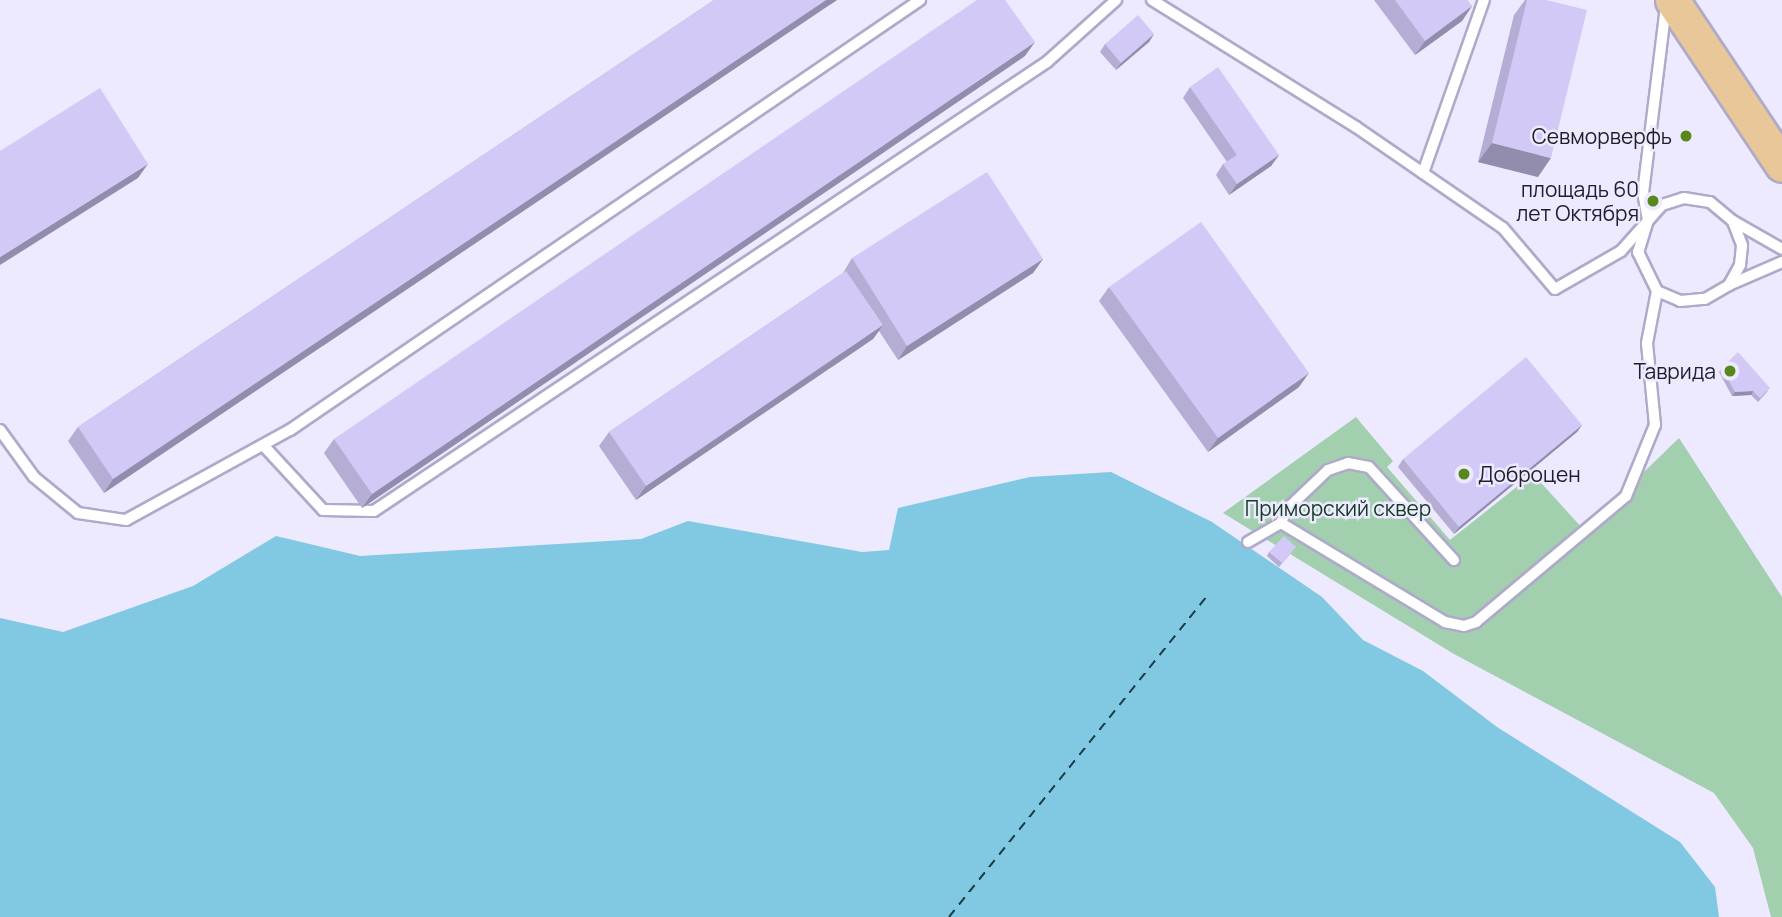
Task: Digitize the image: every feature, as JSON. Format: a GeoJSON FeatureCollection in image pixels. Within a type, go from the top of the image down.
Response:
{"type":"FeatureCollection","features":[{"type":"Feature","properties":{"kind":"main road"},"geometry":{"type":"LineString","coordinates":[[1672,0],[1782,166]]}},
{"type":"Feature","properties":{"kind":"lane"},"geometry":{"type":"LineString","coordinates":[[0,430],[34,477],[78,513],[126,520],[263,445],[920,0]]}},
{"type":"Feature","properties":{"kind":"lane"},"geometry":{"type":"LineString","coordinates":[[263,445],[323,510],[374,511],[1047,62],[1116,0]]}},
{"type":"Feature","properties":{"kind":"lane"},"geometry":{"type":"LineString","coordinates":[[1152,0],[1423,173],[1503,228],[1555,289],[1621,251],[1662,205],[1684,198],[1710,202],[1732,221],[1782,249]]}},
{"type":"Feature","properties":{"kind":"lane"},"geometry":{"type":"LineString","coordinates":[[1423,173],[1484,0]]}},
{"type":"Feature","properties":{"kind":"lane"},"geometry":{"type":"LineString","coordinates":[[1281,523],[1445,622],[1464,626],[1488,614],[1626,496],[1655,425],[1647,343],[1657,291],[1638,252],[1648,220],[1643,192],[1666,0]]}},
{"type":"Feature","properties":{"kind":"lane"},"geometry":{"type":"LineString","coordinates":[[1730,285],[1740,265],[1742,245],[1732,221]]}},
{"type":"Feature","properties":{"kind":"lane"},"geometry":{"type":"LineString","coordinates":[[1657,291],[1681,301],[1705,299],[1782,262]]}},
{"type":"Feature","properties":{"kind":"lane"},"geometry":{"type":"LineString","coordinates":[[1248,541],[1281,523],[1286,510],[1328,470],[1348,463],[1369,467],[1454,560]]}},
{"type":"Feature","properties":{"kind":"green space","name":"Приморский сквер"},"geometry":{"type":"Polygon","coordinates":[[[1356,417],[1393,461],[1387,467],[1450,540],[1533,474],[1584,530],[1679,438],[1782,597],[1782,917],[1771,917],[1753,848],[1714,793],[1454,654],[1223,513],[1356,417]]]}},
{"type":"Feature","properties":{"kind":"water"},"geometry":{"type":"Polygon","coordinates":[[[1111,472],[1212,522],[1322,597],[1363,640],[1423,671],[1497,727],[1680,842],[1715,887],[1719,917],[0,917],[0,618],[63,632],[193,586],[276,536],[360,556],[641,539],[688,521],[862,552],[889,550],[898,508],[1030,477],[1111,472]]]}},
{"type":"Feature","properties":{"kind":"building"},"geometry":{"type":"Polygon","coordinates":[[[714,0],[826,0],[113,479],[78,427],[714,0]]]}},
{"type":"Feature","properties":{"kind":"building"},"geometry":{"type":"Polygon","coordinates":[[[977,0],[1005,0],[1035,42],[372,494],[334,439],[977,0]]]}},
{"type":"Feature","properties":{"kind":"building"},"geometry":{"type":"Polygon","coordinates":[[[1395,0],[1467,0],[1472,6],[1425,41],[1395,0]]]}},
{"type":"Feature","properties":{"kind":"building"},"geometry":{"type":"Polygon","coordinates":[[[1527,0],[1546,0],[1587,10],[1551,158],[1492,143],[1527,0]]]}},
{"type":"Feature","properties":{"kind":"building"},"geometry":{"type":"Polygon","coordinates":[[[1138,15],[1154,34],[1121,63],[1105,44],[1138,15]]]}},
{"type":"Feature","properties":{"kind":"building"},"geometry":{"type":"Polygon","coordinates":[[[1218,67],[1279,155],[1237,184],[1223,164],[1237,155],[1190,87],[1218,67]]]}},
{"type":"Feature","properties":{"kind":"building"},"geometry":{"type":"Polygon","coordinates":[[[100,88],[148,164],[0,257],[0,151],[100,88]]]}},
{"type":"Feature","properties":{"kind":"building"},"geometry":{"type":"Polygon","coordinates":[[[987,172],[1043,259],[907,346],[852,258],[987,172]]]}},
{"type":"Feature","properties":{"kind":"building"},"geometry":{"type":"Polygon","coordinates":[[[1201,222],[1309,373],[1218,438],[1109,287],[1201,222]]]}},
{"type":"Feature","properties":{"kind":"building"},"geometry":{"type":"Polygon","coordinates":[[[846,271],[883,325],[646,486],[609,432],[846,271]]]}},
{"type":"Feature","properties":{"kind":"building"},"geometry":{"type":"Polygon","coordinates":[[[1738,352],[1770,388],[1760,398],[1753,391],[1735,392],[1722,368],[1738,352]]]}},
{"type":"Feature","properties":{"kind":"building"},"geometry":{"type":"Polygon","coordinates":[[[1526,357],[1582,425],[1459,527],[1403,459],[1526,357]]]}},
{"type":"Feature","properties":{"kind":"building"},"geometry":{"type":"Polygon","coordinates":[[[1284,536],[1296,547],[1282,563],[1269,552],[1284,536]]]}},
{"type":"Feature","properties":{"kind":"ferry route"},"geometry":{"type":"LineString","coordinates":[[949,917],[1206,597]]}},
{"type":"Feature","properties":{"kind":"place","name":"Севморверфь"},"geometry":{"type":"Point","coordinates":[1686,136]}},
{"type":"Feature","properties":{"kind":"place","name":"площадь 60 лет Октября"},"geometry":{"type":"Point","coordinates":[1653,201]}},
{"type":"Feature","properties":{"kind":"place","name":"Таврида"},"geometry":{"type":"Point","coordinates":[1730,371]}},
{"type":"Feature","properties":{"kind":"place","name":"Доброцен"},"geometry":{"type":"Point","coordinates":[1464,474]}}]}
